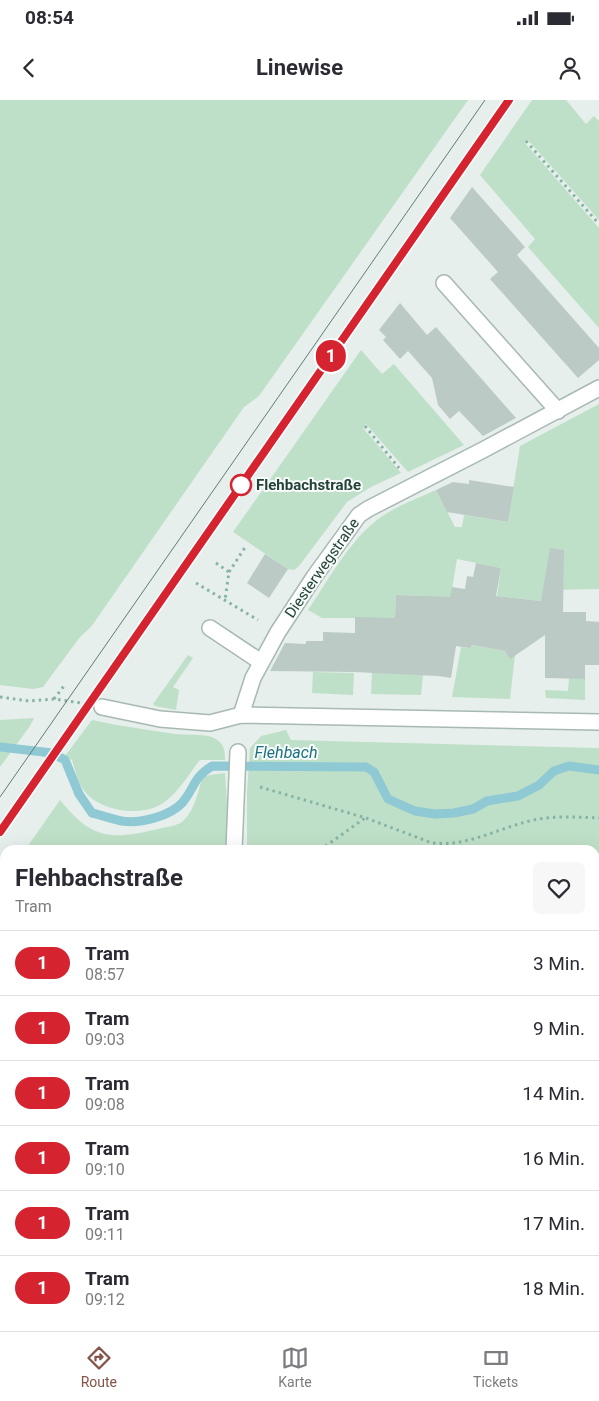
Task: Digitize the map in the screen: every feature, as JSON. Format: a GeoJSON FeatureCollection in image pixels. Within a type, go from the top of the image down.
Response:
{"type":"FeatureCollection","features":[{"type":"Feature","properties":{"kind":"street"},"geometry":{"type":"LineString","coordinates":[[444,283],[558,411]]}},
{"type":"Feature","properties":{"kind":"street","name":"Diesterwegstraße"},"geometry":{"type":"LineString","coordinates":[[241,716],[253,678],[278,632],[352,523],[368,509],[599,388]]}},
{"type":"Feature","properties":{"kind":"street"},"geometry":{"type":"LineString","coordinates":[[210,628],[261,662]]}},
{"type":"Feature","properties":{"kind":"street"},"geometry":{"type":"LineString","coordinates":[[102,707],[160,719],[210,723],[241,716],[599,722]]}},
{"type":"Feature","properties":{"kind":"street"},"geometry":{"type":"LineString","coordinates":[[234,845],[238,752]]}},
{"type":"Feature","properties":{"kind":"path"},"geometry":{"type":"LineString","coordinates":[[526,141],[599,224]]}},
{"type":"Feature","properties":{"kind":"path"},"geometry":{"type":"LineString","coordinates":[[364,426],[414,486]]}},
{"type":"Feature","properties":{"kind":"path"},"geometry":{"type":"LineString","coordinates":[[225,600],[229,572],[246,546]]}},
{"type":"Feature","properties":{"kind":"path"},"geometry":{"type":"LineString","coordinates":[[216,563],[229,572]]}},
{"type":"Feature","properties":{"kind":"path"},"geometry":{"type":"LineString","coordinates":[[196,583],[278,632]]}},
{"type":"Feature","properties":{"kind":"path"},"geometry":{"type":"LineString","coordinates":[[0,697],[28,701],[54,699],[64,686]]}},
{"type":"Feature","properties":{"kind":"path"},"geometry":{"type":"LineString","coordinates":[[252,785],[366,818],[432,844],[476,838],[527,821],[544,818],[599,818]]}},
{"type":"Feature","properties":{"kind":"path"},"geometry":{"type":"LineString","coordinates":[[326,845],[366,818]]}},
{"type":"Feature","properties":{"kind":"green space"},"geometry":{"type":"Polygon","coordinates":[[[0,100],[468,100],[259,396],[244,407],[91,627],[80,637],[43,687],[33,689],[0,685],[0,100]]]}},
{"type":"Feature","properties":{"kind":"green space"},"geometry":{"type":"Polygon","coordinates":[[[532,100],[566,100],[586,124],[594,116],[599,121],[599,220],[528,140],[525,143],[599,228],[599,328],[528,247],[535,239],[480,175],[532,100]]]}},
{"type":"Feature","properties":{"kind":"green space"},"geometry":{"type":"Polygon","coordinates":[[[361,350],[382,374],[394,364],[464,445],[408,472],[366,424],[363,428],[401,473],[371,487],[347,502],[299,566],[294,570],[288,569],[233,532],[361,350]]]}},
{"type":"Feature","properties":{"kind":"green space"},"geometry":{"type":"Polygon","coordinates":[[[599,404],[599,589],[544,590],[541,601],[497,596],[501,568],[457,559],[442,649],[423,649],[424,596],[396,595],[395,618],[322,618],[308,610],[337,565],[362,534],[385,514],[410,501],[436,490],[455,527],[462,527],[464,515],[508,522],[520,446],[599,404]]]}},
{"type":"Feature","properties":{"kind":"green space"},"geometry":{"type":"Polygon","coordinates":[[[472,645],[505,651],[507,654],[515,655],[510,699],[452,697],[461,647],[470,648],[472,645]]]}},
{"type":"Feature","properties":{"kind":"green space"},"geometry":{"type":"Polygon","coordinates":[[[188,655],[193,658],[173,687],[179,690],[176,710],[155,706],[153,704],[188,655]]]}},
{"type":"Feature","properties":{"kind":"green space"},"geometry":{"type":"Polygon","coordinates":[[[313,672],[354,673],[353,695],[312,693],[313,672]]]}},
{"type":"Feature","properties":{"kind":"green space"},"geometry":{"type":"Polygon","coordinates":[[[372,672],[423,675],[421,695],[371,694],[372,672]]]}},
{"type":"Feature","properties":{"kind":"green space"},"geometry":{"type":"Polygon","coordinates":[[[569,678],[585,679],[585,700],[546,698],[545,690],[568,691],[569,678]]]}},
{"type":"Feature","properties":{"kind":"green space"},"geometry":{"type":"Polygon","coordinates":[[[34,718],[30,726],[0,767],[0,720],[34,718]]]}},
{"type":"Feature","properties":{"kind":"green space"},"geometry":{"type":"Polygon","coordinates":[[[92,720],[176,734],[211,737],[222,745],[225,760],[200,760],[176,791],[158,806],[138,811],[127,811],[105,806],[87,794],[81,786],[72,760],[65,756],[92,720]]]}},
{"type":"Feature","properties":{"kind":"green space"},"geometry":{"type":"Polygon","coordinates":[[[286,730],[291,740],[599,748],[599,845],[247,845],[247,792],[250,748],[261,736],[286,730]]]}},
{"type":"Feature","properties":{"kind":"green space"},"geometry":{"type":"Polygon","coordinates":[[[225,773],[228,818],[226,845],[28,845],[60,800],[82,823],[103,834],[127,835],[142,833],[181,823],[193,806],[203,776],[225,773]]]}},
{"type":"Feature","properties":{"kind":"building"},"geometry":{"type":"Polygon","coordinates":[[[472,187],[525,247],[517,255],[599,348],[599,360],[578,378],[490,279],[498,272],[450,218],[472,187]]]}},
{"type":"Feature","properties":{"kind":"building"},"geometry":{"type":"Polygon","coordinates":[[[400,303],[427,335],[436,327],[516,418],[483,436],[459,411],[450,419],[438,405],[432,378],[408,351],[400,359],[383,340],[386,337],[379,330],[400,303]]]}},
{"type":"Feature","properties":{"kind":"building"},"geometry":{"type":"Polygon","coordinates":[[[469,480],[514,487],[508,522],[447,512],[436,490],[453,482],[469,484],[469,480]]]}},
{"type":"Feature","properties":{"kind":"building"},"geometry":{"type":"Polygon","coordinates":[[[550,548],[564,550],[563,612],[586,612],[586,621],[599,622],[599,665],[585,665],[585,679],[545,678],[545,635],[510,659],[505,651],[472,645],[470,648],[456,646],[451,678],[354,672],[270,671],[285,643],[306,644],[306,641],[323,641],[323,632],[355,633],[355,617],[395,618],[396,595],[450,597],[452,587],[465,589],[467,576],[473,577],[476,563],[501,568],[496,596],[541,601],[550,548]]]}},
{"type":"Feature","properties":{"kind":"building"},"geometry":{"type":"Polygon","coordinates":[[[265,554],[288,569],[269,598],[247,583],[265,554]]]}},
{"type":"Feature","properties":{"kind":"waterway","name":"Flehbach"},"geometry":{"type":"LineString","coordinates":[[0,747],[52,753],[65,760],[79,794],[92,813],[129,822],[155,818],[178,807],[201,775],[212,766],[366,767],[374,772],[388,799],[415,811],[435,814],[473,809],[487,801],[518,796],[539,785],[554,771],[569,766],[599,770]]}},
{"type":"Feature","properties":{"kind":"tram line"},"geometry":{"type":"LineString","coordinates":[[0,797],[485,100]]}},
{"type":"Feature","properties":{"kind":"tram line"},"geometry":{"type":"LineString","coordinates":[[0,832],[509,100]]}},
{"type":"Feature","properties":{"kind":"tram line","name":"1"},"geometry":{"type":"LineString","coordinates":[[0,832],[509,100]]}},
{"type":"Feature","properties":{"kind":"place","name":"Flehbachstraße"},"geometry":{"type":"Point","coordinates":[241,485]}}]}
